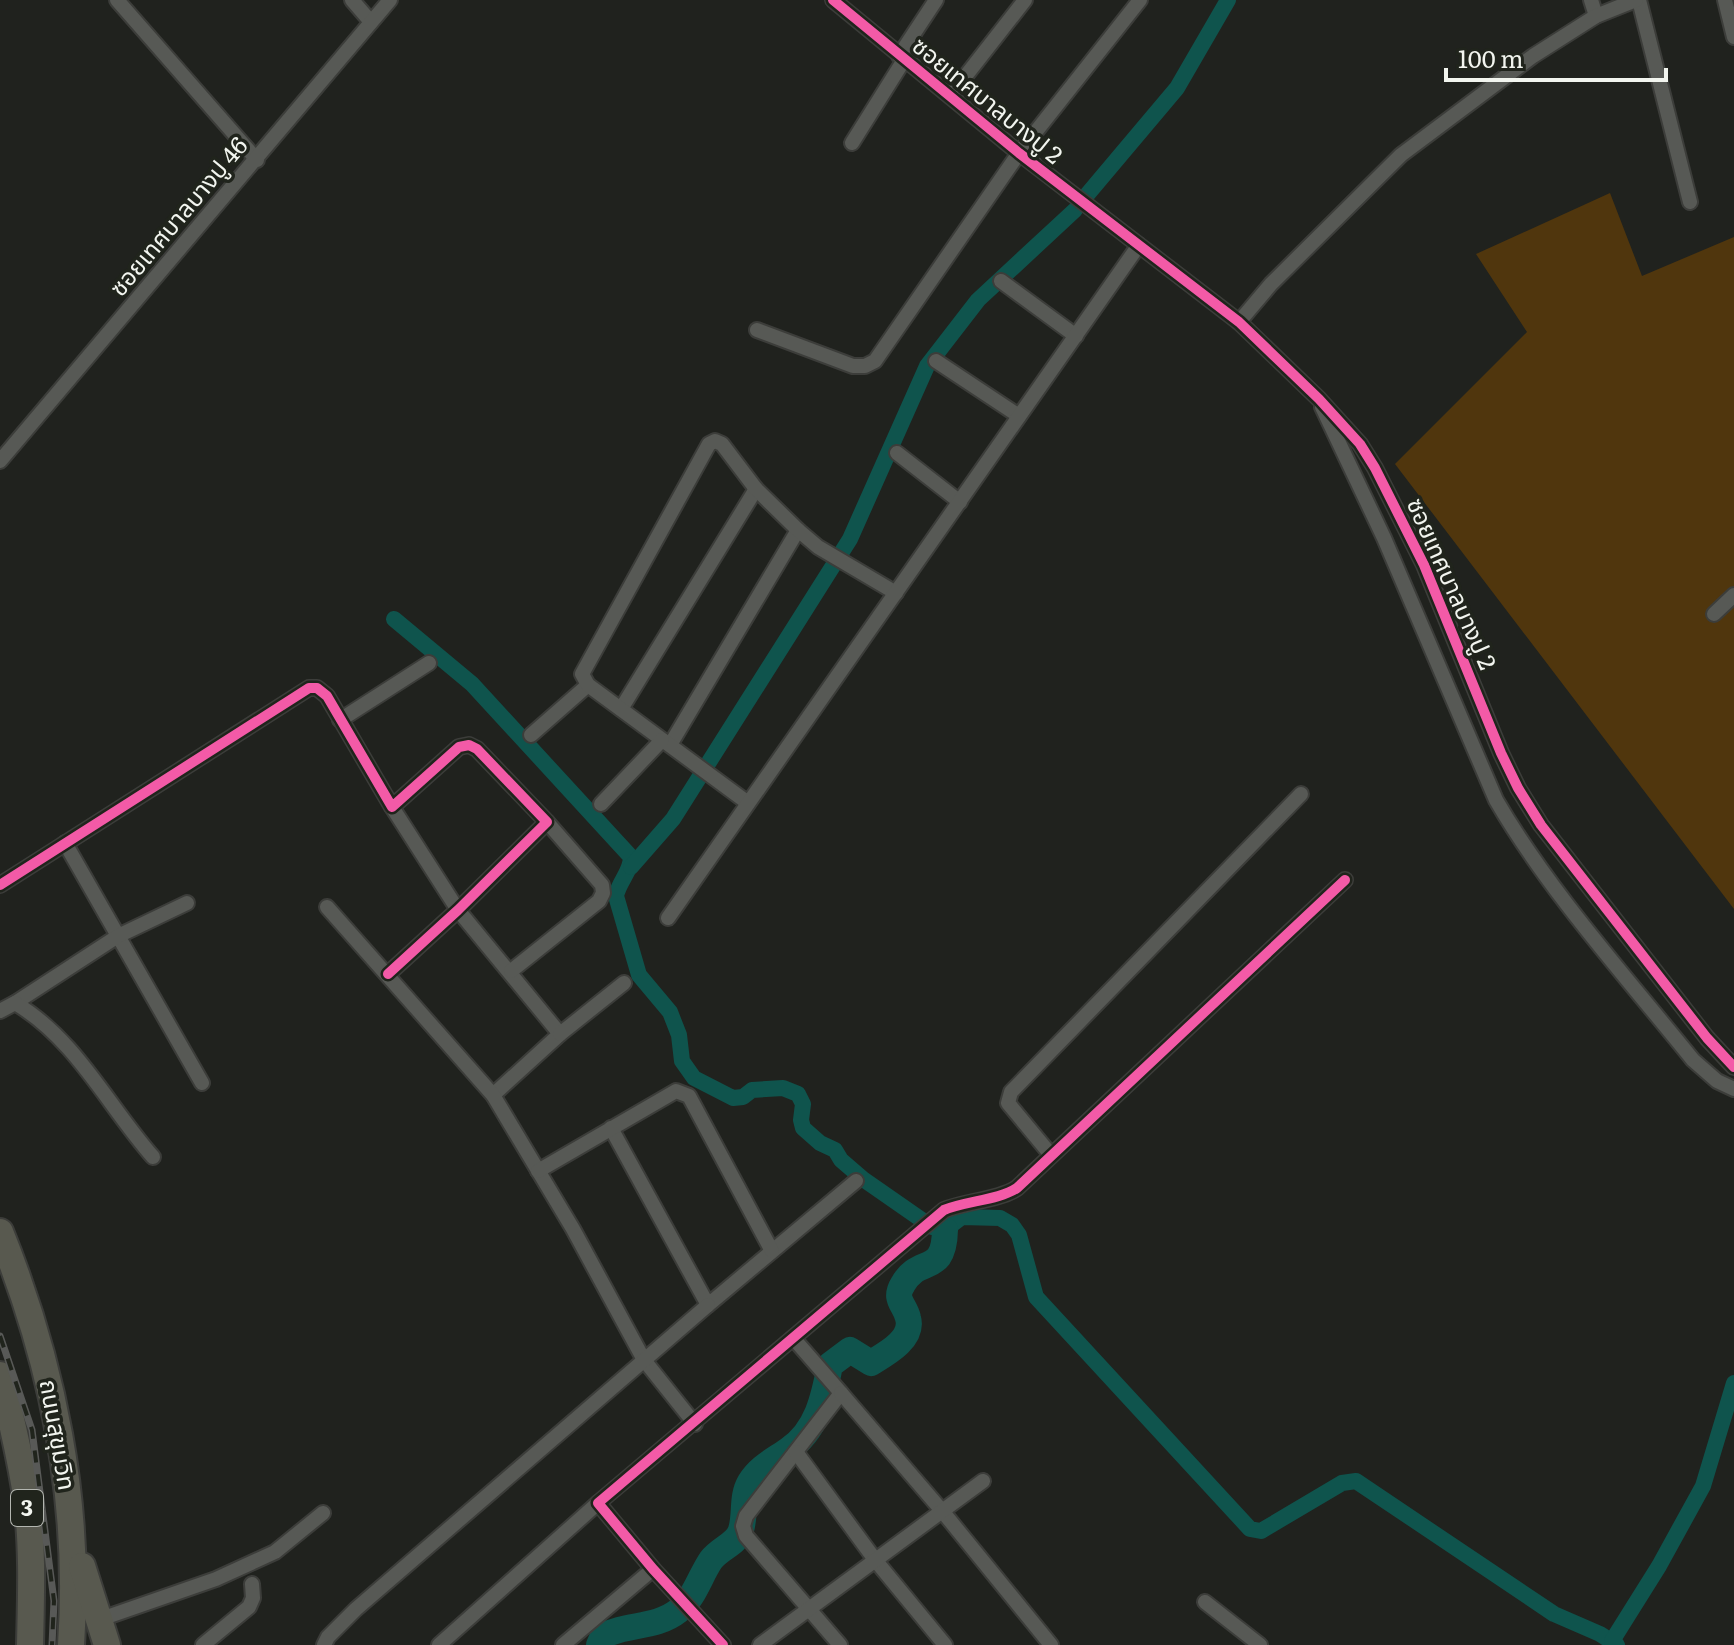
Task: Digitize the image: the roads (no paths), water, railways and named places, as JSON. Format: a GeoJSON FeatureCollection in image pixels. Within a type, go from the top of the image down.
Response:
{"type":"FeatureCollection","features":[{"type":"Feature","properties":{"kind":"highway","name":"ถนนสุขุมวิท"},"geometry":{"type":"LineString","coordinates":[[0,1232],[18,1277],[47,1375],[72,1524],[74,1601],[71,1645]]}},
{"type":"Feature","properties":{"kind":"highway","name":"ถนนสุขุมวิท"},"geometry":{"type":"LineString","coordinates":[[0,1375],[15,1431],[27,1504],[30,1645]]}},
{"type":"Feature","properties":{"kind":"highway"},"geometry":{"type":"LineString","coordinates":[[72,1524],[107,1645]]}},
{"type":"Feature","properties":{"kind":"street"},"geometry":{"type":"LineString","coordinates":[[117,0],[257,160]]}},
{"type":"Feature","properties":{"kind":"street"},"geometry":{"type":"LineString","coordinates":[[352,0],[371,22]]}},
{"type":"Feature","properties":{"kind":"street","name":"ซอยเทศบาลบางปู 46"},"geometry":{"type":"LineString","coordinates":[[0,461],[390,0]]}},
{"type":"Feature","properties":{"kind":"street","name":"ซอยเทศบาลบางปู 2"},"geometry":{"type":"LineString","coordinates":[[833,0],[1019,153],[1239,322],[1319,399],[1360,444],[1397,509],[1435,591],[1501,753],[1534,813],[1707,1038],[1734,1067]]}},
{"type":"Feature","properties":{"kind":"street"},"geometry":{"type":"LineString","coordinates":[[852,143],[936,0]]}},
{"type":"Feature","properties":{"kind":"street"},"geometry":{"type":"LineString","coordinates":[[950,96],[1025,0]]}},
{"type":"Feature","properties":{"kind":"street"},"geometry":{"type":"LineString","coordinates":[[757,330],[853,366],[865,366],[875,361],[1019,153],[1140,0]]}},
{"type":"Feature","properties":{"kind":"street"},"geometry":{"type":"LineString","coordinates":[[1591,0],[1596,16]]}},
{"type":"Feature","properties":{"kind":"street"},"geometry":{"type":"LineString","coordinates":[[1239,322],[1271,284],[1401,155],[1533,56],[1596,16],[1637,0],[1690,202]]}},
{"type":"Feature","properties":{"kind":"street"},"geometry":{"type":"LineString","coordinates":[[1725,0],[1734,37]]}},
{"type":"Feature","properties":{"kind":"street"},"geometry":{"type":"LineString","coordinates":[[668,918],[1139,245]]}},
{"type":"Feature","properties":{"kind":"street"},"geometry":{"type":"LineString","coordinates":[[1001,281],[1076,336]]}},
{"type":"Feature","properties":{"kind":"street"},"geometry":{"type":"LineString","coordinates":[[936,361],[1019,416]]}},
{"type":"Feature","properties":{"kind":"street","name":"ซอยเทศบาลบางปู 2"},"geometry":{"type":"LineString","coordinates":[[1319,399],[1384,538],[1496,800],[1512,827],[1571,907],[1693,1060],[1717,1081],[1734,1089]]}},
{"type":"Feature","properties":{"kind":"street"},"geometry":{"type":"LineString","coordinates":[[748,803],[582,678],[583,668],[709,444],[715,441],[722,444],[756,489],[818,547],[896,593]]}},
{"type":"Feature","properties":{"kind":"street"},"geometry":{"type":"LineString","coordinates":[[897,453],[960,502]]}},
{"type":"Feature","properties":{"kind":"street"},"geometry":{"type":"LineString","coordinates":[[621,709],[756,489]]}},
{"type":"Feature","properties":{"kind":"street"},"geometry":{"type":"LineString","coordinates":[[601,804],[666,743],[798,530]]}},
{"type":"Feature","properties":{"kind":"street"},"geometry":{"type":"LineString","coordinates":[[1714,614],[1734,595]]}},
{"type":"Feature","properties":{"kind":"street"},"geometry":{"type":"LineString","coordinates":[[340,720],[429,663]]}},
{"type":"Feature","properties":{"kind":"street"},"geometry":{"type":"LineString","coordinates":[[531,735],[588,685]]}},
{"type":"Feature","properties":{"kind":"street"},"geometry":{"type":"LineString","coordinates":[[0,885],[309,688],[322,689],[458,910],[560,1034]]}},
{"type":"Feature","properties":{"kind":"street"},"geometry":{"type":"LineString","coordinates":[[392,807],[459,747],[469,745],[477,749],[547,822],[602,885],[603,893],[599,901],[511,971]]}},
{"type":"Feature","properties":{"kind":"street"},"geometry":{"type":"LineString","coordinates":[[1051,1155],[1008,1103],[1007,1097],[1301,794]]}},
{"type":"Feature","properties":{"kind":"street"},"geometry":{"type":"LineString","coordinates":[[388,974],[547,822]]}},
{"type":"Feature","properties":{"kind":"street"},"geometry":{"type":"LineString","coordinates":[[65,843],[202,1083]]}},
{"type":"Feature","properties":{"kind":"street"},"geometry":{"type":"LineString","coordinates":[[439,1645],[598,1503],[944,1210],[1010,1192],[1345,880]]}},
{"type":"Feature","properties":{"kind":"street"},"geometry":{"type":"LineString","coordinates":[[0,1011],[118,936],[187,903]]}},
{"type":"Feature","properties":{"kind":"street"},"geometry":{"type":"LineString","coordinates":[[327,907],[493,1095],[573,1229],[644,1360],[695,1424]]}},
{"type":"Feature","properties":{"kind":"street"},"geometry":{"type":"LineString","coordinates":[[493,1095],[560,1034],[624,983]]}},
{"type":"Feature","properties":{"kind":"street"},"geometry":{"type":"LineString","coordinates":[[15,1003],[37,1016],[80,1062],[153,1157]]}},
{"type":"Feature","properties":{"kind":"street"},"geometry":{"type":"LineString","coordinates":[[538,1171],[676,1091],[689,1096],[772,1251]]}},
{"type":"Feature","properties":{"kind":"street"},"geometry":{"type":"LineString","coordinates":[[611,1128],[708,1305]]}},
{"type":"Feature","properties":{"kind":"street"},"geometry":{"type":"LineString","coordinates":[[324,1645],[356,1609],[856,1181]]}},
{"type":"Feature","properties":{"kind":"street"},"geometry":{"type":"LineString","coordinates":[[794,1339],[943,1512],[1051,1645]]}},
{"type":"Feature","properties":{"kind":"street"},"geometry":{"type":"LineString","coordinates":[[840,1645],[746,1536],[743,1526],[746,1516],[841,1393]]}},
{"type":"Feature","properties":{"kind":"street"},"geometry":{"type":"LineString","coordinates":[[796,1452],[876,1561],[945,1645]]}},
{"type":"Feature","properties":{"kind":"street"},"geometry":{"type":"LineString","coordinates":[[760,1645],[983,1481]]}},
{"type":"Feature","properties":{"kind":"street"},"geometry":{"type":"LineString","coordinates":[[598,1503],[723,1645]]}},
{"type":"Feature","properties":{"kind":"street"},"geometry":{"type":"LineString","coordinates":[[98,1620],[216,1579],[275,1552],[323,1513]]}},
{"type":"Feature","properties":{"kind":"street"},"geometry":{"type":"LineString","coordinates":[[563,1645],[653,1569]]}},
{"type":"Feature","properties":{"kind":"street"},"geometry":{"type":"LineString","coordinates":[[203,1645],[249,1607],[253,1598],[252,1584]]}},
{"type":"Feature","properties":{"kind":"street"},"geometry":{"type":"LineString","coordinates":[[1205,1602],[1260,1645]]}},
{"type":"Feature","properties":{"kind":"waterway"},"geometry":{"type":"LineString","coordinates":[[1086,196],[1177,88],[1228,0]]}},
{"type":"Feature","properties":{"kind":"waterway"},"geometry":{"type":"LineString","coordinates":[[631,867],[673,819],[850,539],[927,366],[978,300],[1075,210]]}},
{"type":"Feature","properties":{"kind":"waterway"},"geometry":{"type":"LineString","coordinates":[[394,619],[472,684],[631,857],[616,896],[639,975],[670,1012],[679,1035],[682,1061],[694,1078],[733,1098],[743,1097],[752,1090],[783,1088],[798,1094],[803,1104],[803,1128],[820,1143],[835,1150],[841,1160],[863,1179],[932,1227],[945,1230],[962,1217],[1000,1218],[1012,1225],[1019,1235],[1036,1297],[1250,1529],[1261,1531],[1342,1483],[1356,1481],[1554,1614],[1617,1645]]}},
{"type":"Feature","properties":{"kind":"waterway"},"geometry":{"type":"LineString","coordinates":[[599,1645],[603,1636],[660,1621],[684,1606],[711,1560],[739,1535],[747,1488],[754,1477],[806,1433],[822,1401],[830,1365],[850,1350],[871,1363],[903,1339],[909,1326],[907,1313],[899,1298],[900,1289],[909,1275],[940,1254],[945,1230]]}},
{"type":"Feature","properties":{"kind":"waterway"},"geometry":{"type":"LineString","coordinates":[[1612,1641],[1659,1566],[1703,1486],[1734,1383]]}},
{"type":"Feature","properties":{"kind":"railway"},"geometry":{"type":"LineString","coordinates":[[0,1336],[32,1430],[54,1601],[52,1645]]}}]}
